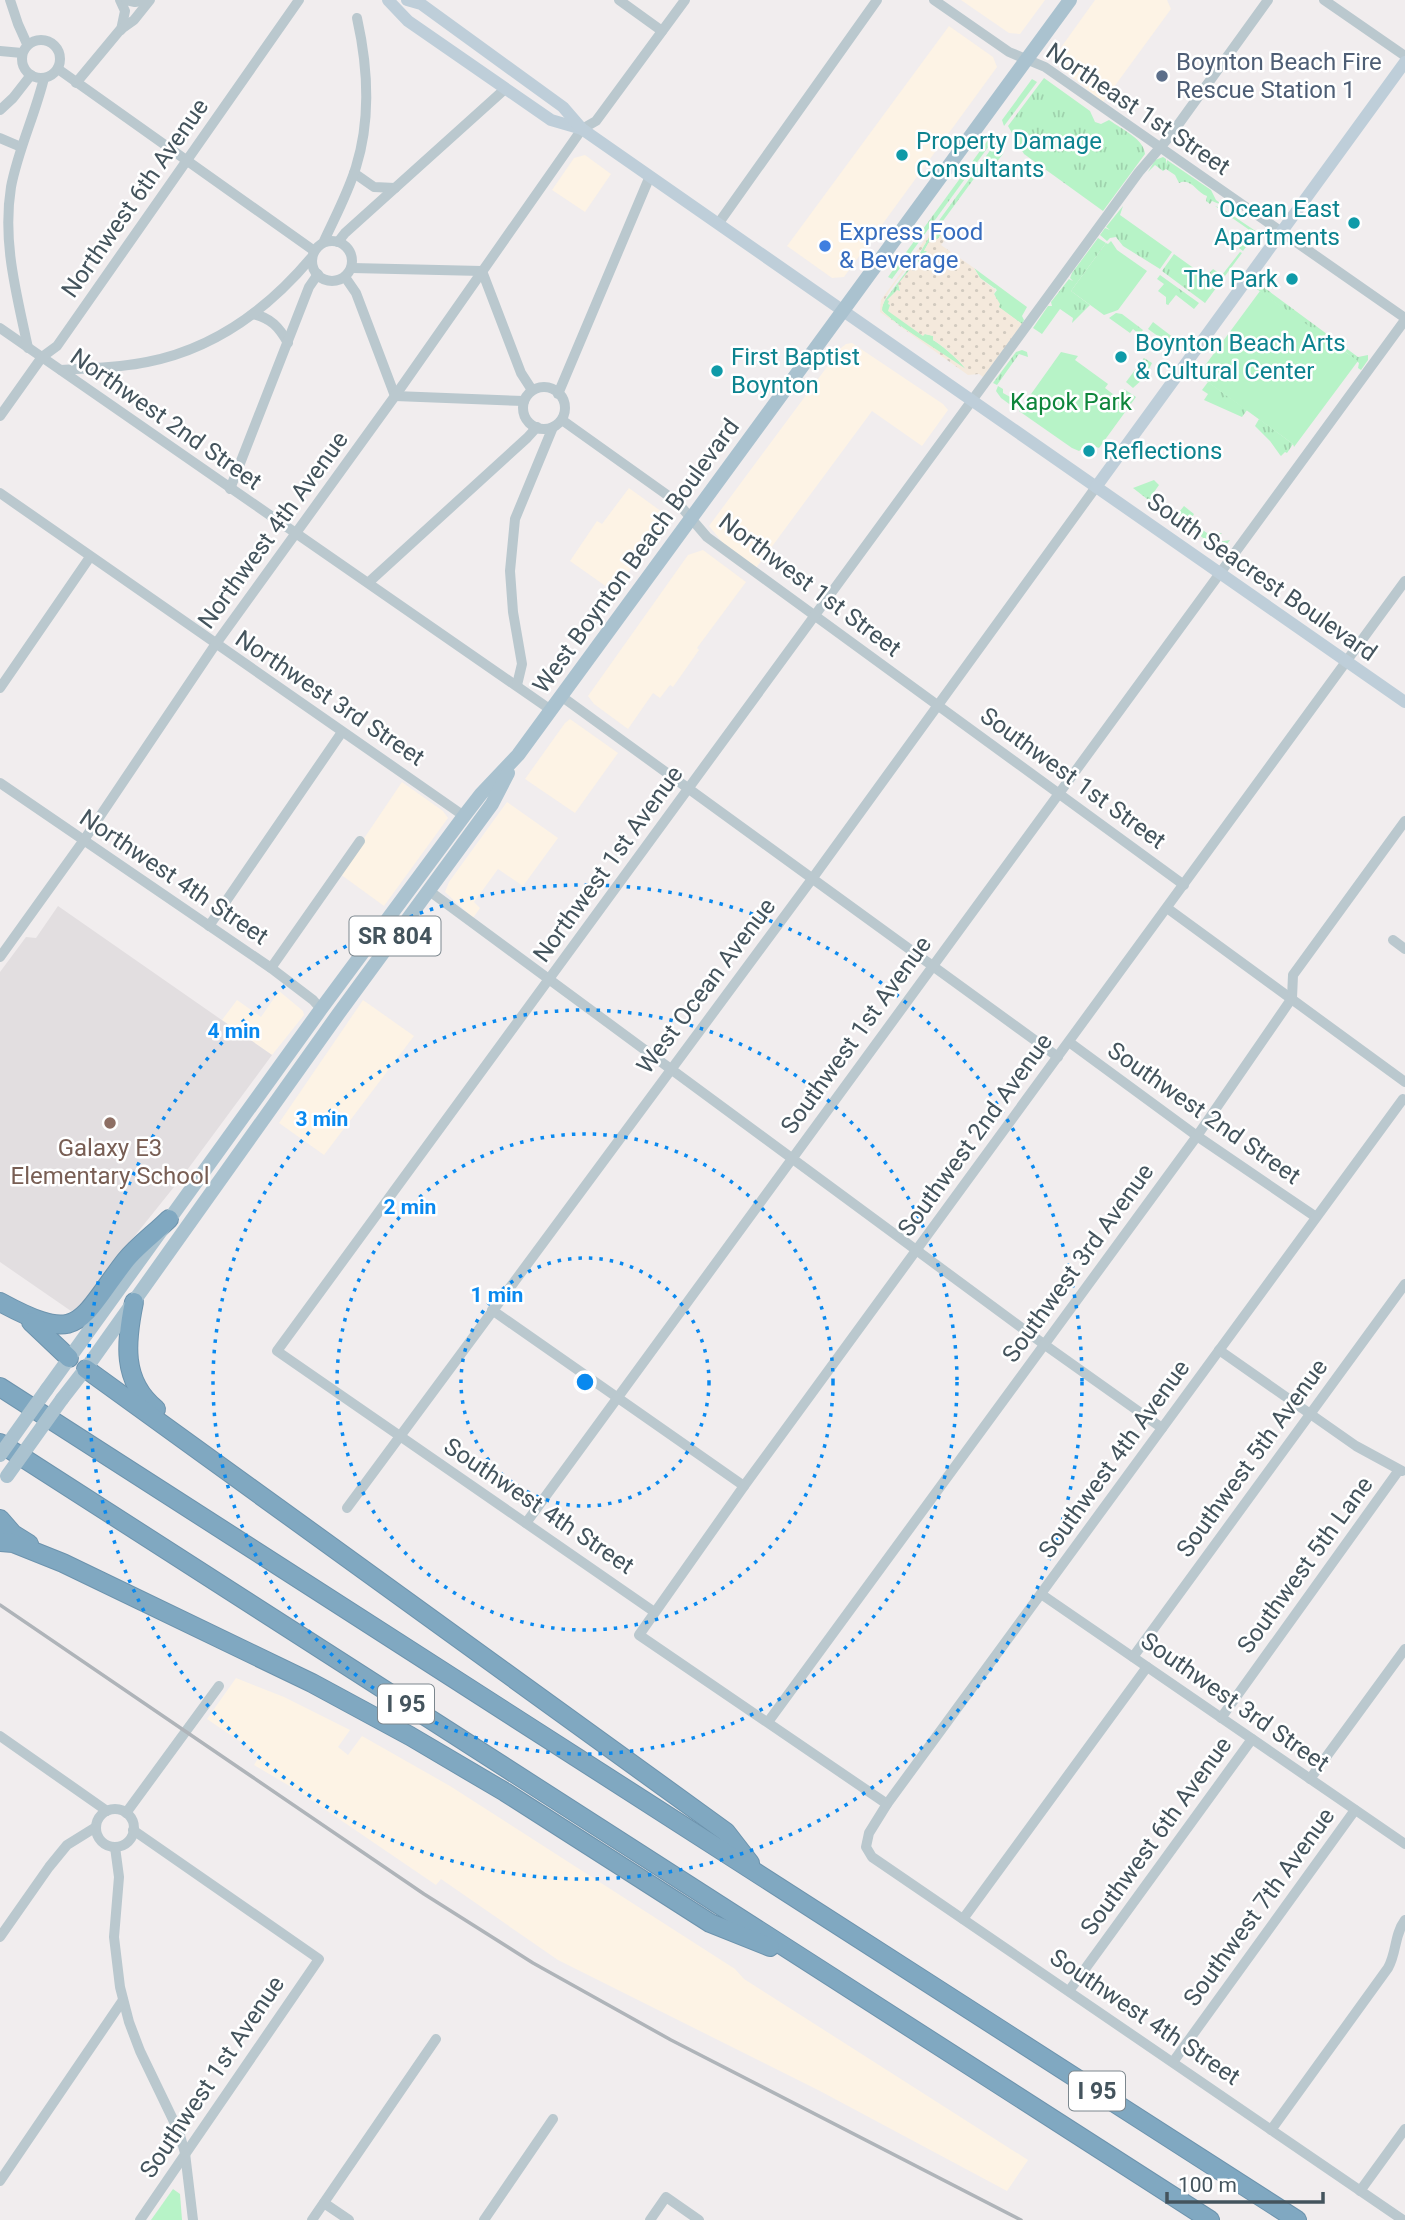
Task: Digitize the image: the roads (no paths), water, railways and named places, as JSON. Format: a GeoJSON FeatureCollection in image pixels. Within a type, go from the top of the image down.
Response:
{"type":"FeatureCollection","features":[{"type":"Feature","properties":{"kind":"highway"},"geometry":{"type":"LineString","coordinates":[[7,1306],[53,1325],[77,1321],[89,1310],[127,1258],[169,1219]]}},
{"type":"Feature","properties":{"kind":"highway"},"geometry":{"type":"LineString","coordinates":[[134,1302],[127,1344],[135,1382],[143,1397],[168,1417],[202,1452]]}},
{"type":"Feature","properties":{"kind":"highway"},"geometry":{"type":"LineString","coordinates":[[7,1306],[38,1327],[69,1357]]}},
{"type":"Feature","properties":{"kind":"highway"},"geometry":{"type":"LineString","coordinates":[[86,1369],[726,1832],[759,1874]]}},
{"type":"Feature","properties":{"kind":"highway","name":"I 95"},"geometry":{"type":"LineString","coordinates":[[0,1387],[1297,2220]]}},
{"type":"Feature","properties":{"kind":"highway","name":"I 95"},"geometry":{"type":"LineString","coordinates":[[0,1443],[1198,2215],[1210,2220]]}},
{"type":"Feature","properties":{"kind":"highway"},"geometry":{"type":"LineString","coordinates":[[0,1518],[13,1534],[63,1563]]}},
{"type":"Feature","properties":{"kind":"highway"},"geometry":{"type":"LineString","coordinates":[[0,1542],[13,1543],[63,1563],[223,1639],[356,1707],[505,1792],[710,1923],[812,1965]]}},
{"type":"Feature","properties":{"kind":"main road","name":"SR 804"},"geometry":{"type":"LineString","coordinates":[[843,312],[1070,0]]}},
{"type":"Feature","properties":{"kind":"main road","name":"West Boynton Beach Boulevard"},"geometry":{"type":"LineString","coordinates":[[0,1455],[321,1009],[481,794],[514,760],[843,312]]}},
{"type":"Feature","properties":{"kind":"main road","name":"West Boynton Beach Boulevard"},"geometry":{"type":"LineString","coordinates":[[4,1481],[492,804],[514,760]]}},
{"type":"Feature","properties":{"kind":"main road"},"geometry":{"type":"LineString","coordinates":[[270,1111],[285,1074],[319,1026],[321,1009]]}},
{"type":"Feature","properties":{"kind":"main road"},"geometry":{"type":"LineString","coordinates":[[69,1357],[86,1369]]}},
{"type":"Feature","properties":{"kind":"street"},"geometry":{"type":"LineString","coordinates":[[0,51],[24,48],[40,40],[54,46],[61,59],[52,76],[44,78],[31,75],[23,66],[24,48],[10,0]]}},
{"type":"Feature","properties":{"kind":"street"},"geometry":{"type":"LineString","coordinates":[[120,0],[125,11],[120,30]]}},
{"type":"Feature","properties":{"kind":"street"},"geometry":{"type":"LineString","coordinates":[[126,0],[148,0]]}},
{"type":"Feature","properties":{"kind":"street"},"geometry":{"type":"LineString","coordinates":[[76,83],[120,30],[134,20],[148,0]]}},
{"type":"Feature","properties":{"kind":"street","name":"Northwest 6th Avenue"},"geometry":{"type":"LineString","coordinates":[[0,416],[42,358],[57,346],[299,0]]}},
{"type":"Feature","properties":{"kind":"street"},"geometry":{"type":"LineString","coordinates":[[388,0],[408,21],[551,120],[582,129]]}},
{"type":"Feature","properties":{"kind":"street"},"geometry":{"type":"LineString","coordinates":[[407,0],[423,2],[563,107],[582,129]]}},
{"type":"Feature","properties":{"kind":"street"},"geometry":{"type":"LineString","coordinates":[[619,0],[662,31]]}},
{"type":"Feature","properties":{"kind":"street","name":"Northwest 4th Avenue"},"geometry":{"type":"LineString","coordinates":[[0,957],[84,840],[215,645],[395,396],[582,129],[596,121],[685,0]]}},
{"type":"Feature","properties":{"kind":"street"},"geometry":{"type":"LineString","coordinates":[[718,224],[877,0]]}},
{"type":"Feature","properties":{"kind":"street","name":"Northeast 1st Street"},"geometry":{"type":"LineString","coordinates":[[934,0],[1009,52],[1045,67],[1405,319]]}},
{"type":"Feature","properties":{"kind":"street","name":"Northwest 1st Avenue"},"geometry":{"type":"LineString","coordinates":[[401,1436],[277,1351],[1133,180],[1178,125],[1268,0]]}},
{"type":"Feature","properties":{"kind":"street"},"geometry":{"type":"LineString","coordinates":[[1324,0],[1405,56]]}},
{"type":"Feature","properties":{"kind":"street"},"geometry":{"type":"LineString","coordinates":[[61,370],[118,367],[165,358],[202,345],[253,314],[278,294],[324,242],[354,173],[361,146],[366,105],[365,65],[357,18]]}},
{"type":"Feature","properties":{"kind":"street"},"geometry":{"type":"LineString","coordinates":[[1096,487],[1405,62]]}},
{"type":"Feature","properties":{"kind":"street"},"geometry":{"type":"LineString","coordinates":[[58,69],[312,254]]}},
{"type":"Feature","properties":{"kind":"street"},"geometry":{"type":"LineString","coordinates":[[0,110],[31,75]]}},
{"type":"Feature","properties":{"kind":"street"},"geometry":{"type":"LineString","coordinates":[[28,348],[9,263],[11,188],[21,147],[44,78]]}},
{"type":"Feature","properties":{"kind":"street"},"geometry":{"type":"LineString","coordinates":[[338,242],[505,89]]}},
{"type":"Feature","properties":{"kind":"street","name":"South Seacrest Boulevard"},"geometry":{"type":"LineString","coordinates":[[582,129],[1405,702]]}},
{"type":"Feature","properties":{"kind":"street"},"geometry":{"type":"LineString","coordinates":[[0,138],[21,147]]}},
{"type":"Feature","properties":{"kind":"street"},"geometry":{"type":"LineString","coordinates":[[354,173],[374,187],[395,188]]}},
{"type":"Feature","properties":{"kind":"street"},"geometry":{"type":"LineString","coordinates":[[558,394],[650,176]]}},
{"type":"Feature","properties":{"kind":"street"},"geometry":{"type":"LineString","coordinates":[[312,254],[312,264],[318,274],[329,281],[345,277],[352,268],[351,254],[338,242],[324,242]]}},
{"type":"Feature","properties":{"kind":"street"},"geometry":{"type":"LineString","coordinates":[[352,268],[482,271],[521,373],[532,390]]}},
{"type":"Feature","properties":{"kind":"street"},"geometry":{"type":"LineString","coordinates":[[230,489],[309,287],[318,274]]}},
{"type":"Feature","properties":{"kind":"street"},"geometry":{"type":"LineString","coordinates":[[345,277],[356,293],[395,396],[524,401]]}},
{"type":"Feature","properties":{"kind":"street"},"geometry":{"type":"LineString","coordinates":[[253,314],[274,323],[288,343]]}},
{"type":"Feature","properties":{"kind":"street","name":"Southwest 1st Avenue"},"geometry":{"type":"LineString","coordinates":[[526,1522],[1405,319]]}},
{"type":"Feature","properties":{"kind":"street","name":"Northwest 2nd Street"},"geometry":{"type":"LineString","coordinates":[[0,328],[551,710]]}},
{"type":"Feature","properties":{"kind":"street"},"geometry":{"type":"LineString","coordinates":[[517,685],[522,664],[513,612],[510,571],[515,519],[553,427],[562,420],[565,407],[558,394],[544,388],[532,390],[524,401],[525,415],[537,427],[553,427]]}},
{"type":"Feature","properties":{"kind":"street","name":"Northwest 1st Street"},"geometry":{"type":"LineString","coordinates":[[562,420],[677,502],[707,537],[937,706]]}},
{"type":"Feature","properties":{"kind":"street"},"geometry":{"type":"LineString","coordinates":[[369,582],[537,427]]}},
{"type":"Feature","properties":{"kind":"street","name":"West Ocean Avenue"},"geometry":{"type":"LineString","coordinates":[[347,1508],[812,879],[1096,487]]}},
{"type":"Feature","properties":{"kind":"street","name":"Northwest 3rd Street"},"geometry":{"type":"LineString","coordinates":[[0,494],[464,816]]}},
{"type":"Feature","properties":{"kind":"street"},"geometry":{"type":"LineString","coordinates":[[0,688],[90,557]]}},
{"type":"Feature","properties":{"kind":"street","name":"Southwest 2nd Avenue"},"geometry":{"type":"LineString","coordinates":[[768,1722],[639,1635],[653,1611],[1405,581]]}},
{"type":"Feature","properties":{"kind":"street"},"geometry":{"type":"LineString","coordinates":[[561,696],[1058,1058]]}},
{"type":"Feature","properties":{"kind":"street","name":"Southwest 1st Street"},"geometry":{"type":"LineString","coordinates":[[937,706],[1184,885]]}},
{"type":"Feature","properties":{"kind":"street"},"geometry":{"type":"LineString","coordinates":[[209,926],[342,732]]}},
{"type":"Feature","properties":{"kind":"street","name":"Northwest 4th Street"},"geometry":{"type":"LineString","coordinates":[[0,783],[271,968],[321,1009]]}},
{"type":"Feature","properties":{"kind":"street","name":"Southwest 3rd Avenue"},"geometry":{"type":"LineString","coordinates":[[768,1722],[1197,1136],[1293,998],[1293,975],[1405,821]]}},
{"type":"Feature","properties":{"kind":"street"},"geometry":{"type":"LineString","coordinates":[[271,968],[360,841]]}},
{"type":"Feature","properties":{"kind":"street"},"geometry":{"type":"LineString","coordinates":[[428,890],[1045,1345],[1163,1427]]}},
{"type":"Feature","properties":{"kind":"street"},"geometry":{"type":"LineString","coordinates":[[1167,908],[1405,1082]]}},
{"type":"Feature","properties":{"kind":"street"},"geometry":{"type":"LineString","coordinates":[[1393,940],[1405,949]]}},
{"type":"Feature","properties":{"kind":"street","name":"Southwest 2nd Street"},"geometry":{"type":"LineString","coordinates":[[1069,1042],[1197,1136],[1315,1217]]}},
{"type":"Feature","properties":{"kind":"street","name":"Southwest 4th Avenue"},"geometry":{"type":"LineString","coordinates":[[866,1847],[869,1833],[887,1804],[1404,1097]]}},
{"type":"Feature","properties":{"kind":"street","name":"Southwest 5th Avenue"},"geometry":{"type":"LineString","coordinates":[[1133,1657],[1405,1284]]}},
{"type":"Feature","properties":{"kind":"street"},"geometry":{"type":"LineString","coordinates":[[492,1310],[744,1486]]}},
{"type":"Feature","properties":{"kind":"street"},"geometry":{"type":"LineString","coordinates":[[1219,1350],[1356,1446],[1402,1471]]}},
{"type":"Feature","properties":{"kind":"street","name":"Southwest 4th Street"},"geometry":{"type":"LineString","coordinates":[[401,1436],[653,1611]]}},
{"type":"Feature","properties":{"kind":"street","name":"Southwest 5th Lane"},"geometry":{"type":"LineString","coordinates":[[1221,1718],[1402,1471]]}},
{"type":"Feature","properties":{"kind":"street","name":"Southwest 3rd Street"},"geometry":{"type":"LineString","coordinates":[[1041,1594],[1405,1844]]}},
{"type":"Feature","properties":{"kind":"street"},"geometry":{"type":"LineString","coordinates":[[1310,1779],[1405,1649]]}},
{"type":"Feature","properties":{"kind":"street"},"geometry":{"type":"LineString","coordinates":[[964,1919],[1147,1667]]}},
{"type":"Feature","properties":{"kind":"street"},"geometry":{"type":"LineString","coordinates":[[125,1813],[219,1686]]}},
{"type":"Feature","properties":{"kind":"street"},"geometry":{"type":"LineString","coordinates":[[768,1722],[887,1804]]}},
{"type":"Feature","properties":{"kind":"street"},"geometry":{"type":"LineString","coordinates":[[0,1736],[107,1811]]}},
{"type":"Feature","properties":{"kind":"street","name":"Southwest 6th Avenue"},"geometry":{"type":"LineString","coordinates":[[1069,1991],[1252,1739]]}},
{"type":"Feature","properties":{"kind":"street"},"geometry":{"type":"LineString","coordinates":[[113,1809],[125,1813],[132,1821],[133,1830],[129,1840],[115,1847],[103,1843],[96,1827],[99,1817],[113,1809]]}},
{"type":"Feature","properties":{"kind":"street","name":"Southwest 7th Avenue"},"geometry":{"type":"LineString","coordinates":[[1173,2062],[1355,1810]]}},
{"type":"Feature","properties":{"kind":"street"},"geometry":{"type":"LineString","coordinates":[[0,1937],[34,1886],[67,1845],[96,1827]]}},
{"type":"Feature","properties":{"kind":"street","name":"Southwest 1st Avenue"},"geometry":{"type":"LineString","coordinates":[[133,1830],[319,1959],[139,2220]]}},
{"type":"Feature","properties":{"kind":"street"},"geometry":{"type":"LineString","coordinates":[[115,1847],[119,1877],[114,1937],[122,2000],[140,2050],[179,2132],[185,2154],[193,2220]]}},
{"type":"Feature","properties":{"kind":"street","name":"Southwest 4th Street"},"geometry":{"type":"LineString","coordinates":[[866,1847],[872,1857],[1403,2220]]}},
{"type":"Feature","properties":{"kind":"street"},"geometry":{"type":"LineString","coordinates":[[1271,2130],[1388,1968],[1392,1961],[1396,1936],[1405,1920]]}},
{"type":"Feature","properties":{"kind":"street"},"geometry":{"type":"LineString","coordinates":[[0,2181],[122,2000]]}},
{"type":"Feature","properties":{"kind":"street"},"geometry":{"type":"LineString","coordinates":[[312,2220],[436,2039]]}},
{"type":"Feature","properties":{"kind":"street"},"geometry":{"type":"LineString","coordinates":[[484,2220],[553,2119]]}},
{"type":"Feature","properties":{"kind":"street"},"geometry":{"type":"LineString","coordinates":[[1360,2191],[1405,2129]]}},
{"type":"Feature","properties":{"kind":"street"},"geometry":{"type":"LineString","coordinates":[[650,2220],[666,2197],[699,2220]]}},
{"type":"Feature","properties":{"kind":"street"},"geometry":{"type":"LineString","coordinates":[[324,2203],[349,2220]]}},
{"type":"Feature","properties":{"kind":"railway"},"geometry":{"type":"LineString","coordinates":[[0,1605],[424,1894],[533,1963],[671,2040],[1021,2220]]}},
{"type":"Feature","properties":{"kind":"place","name":"Boynton Beach Fire Rescue Station 1"},"geometry":{"type":"Point","coordinates":[1162,76]}},
{"type":"Feature","properties":{"kind":"place","name":"Property Damage Consultants"},"geometry":{"type":"Point","coordinates":[902,155]}},
{"type":"Feature","properties":{"kind":"place","name":"Ocean East Apartments"},"geometry":{"type":"Point","coordinates":[1354,223]}},
{"type":"Feature","properties":{"kind":"place","name":"Express Food & Beverage"},"geometry":{"type":"Point","coordinates":[825,246]}},
{"type":"Feature","properties":{"kind":"place","name":"The Park"},"geometry":{"type":"Point","coordinates":[1292,279]}},
{"type":"Feature","properties":{"kind":"place","name":"Boynton Beach Arts & Cultural Center"},"geometry":{"type":"Point","coordinates":[1121,357]}},
{"type":"Feature","properties":{"kind":"place","name":"First Baptist Boynton"},"geometry":{"type":"Point","coordinates":[717,371]}},
{"type":"Feature","properties":{"kind":"place","name":"Reflections"},"geometry":{"type":"Point","coordinates":[1089,451]}},
{"type":"Feature","properties":{"kind":"place","name":"Galaxy E3 Elementary School"},"geometry":{"type":"Point","coordinates":[110,1123]}},
{"type":"Feature","properties":{"kind":"park label","name":"Kapok Park"},"geometry":{"type":"Point","coordinates":[1071,402]}}]}
